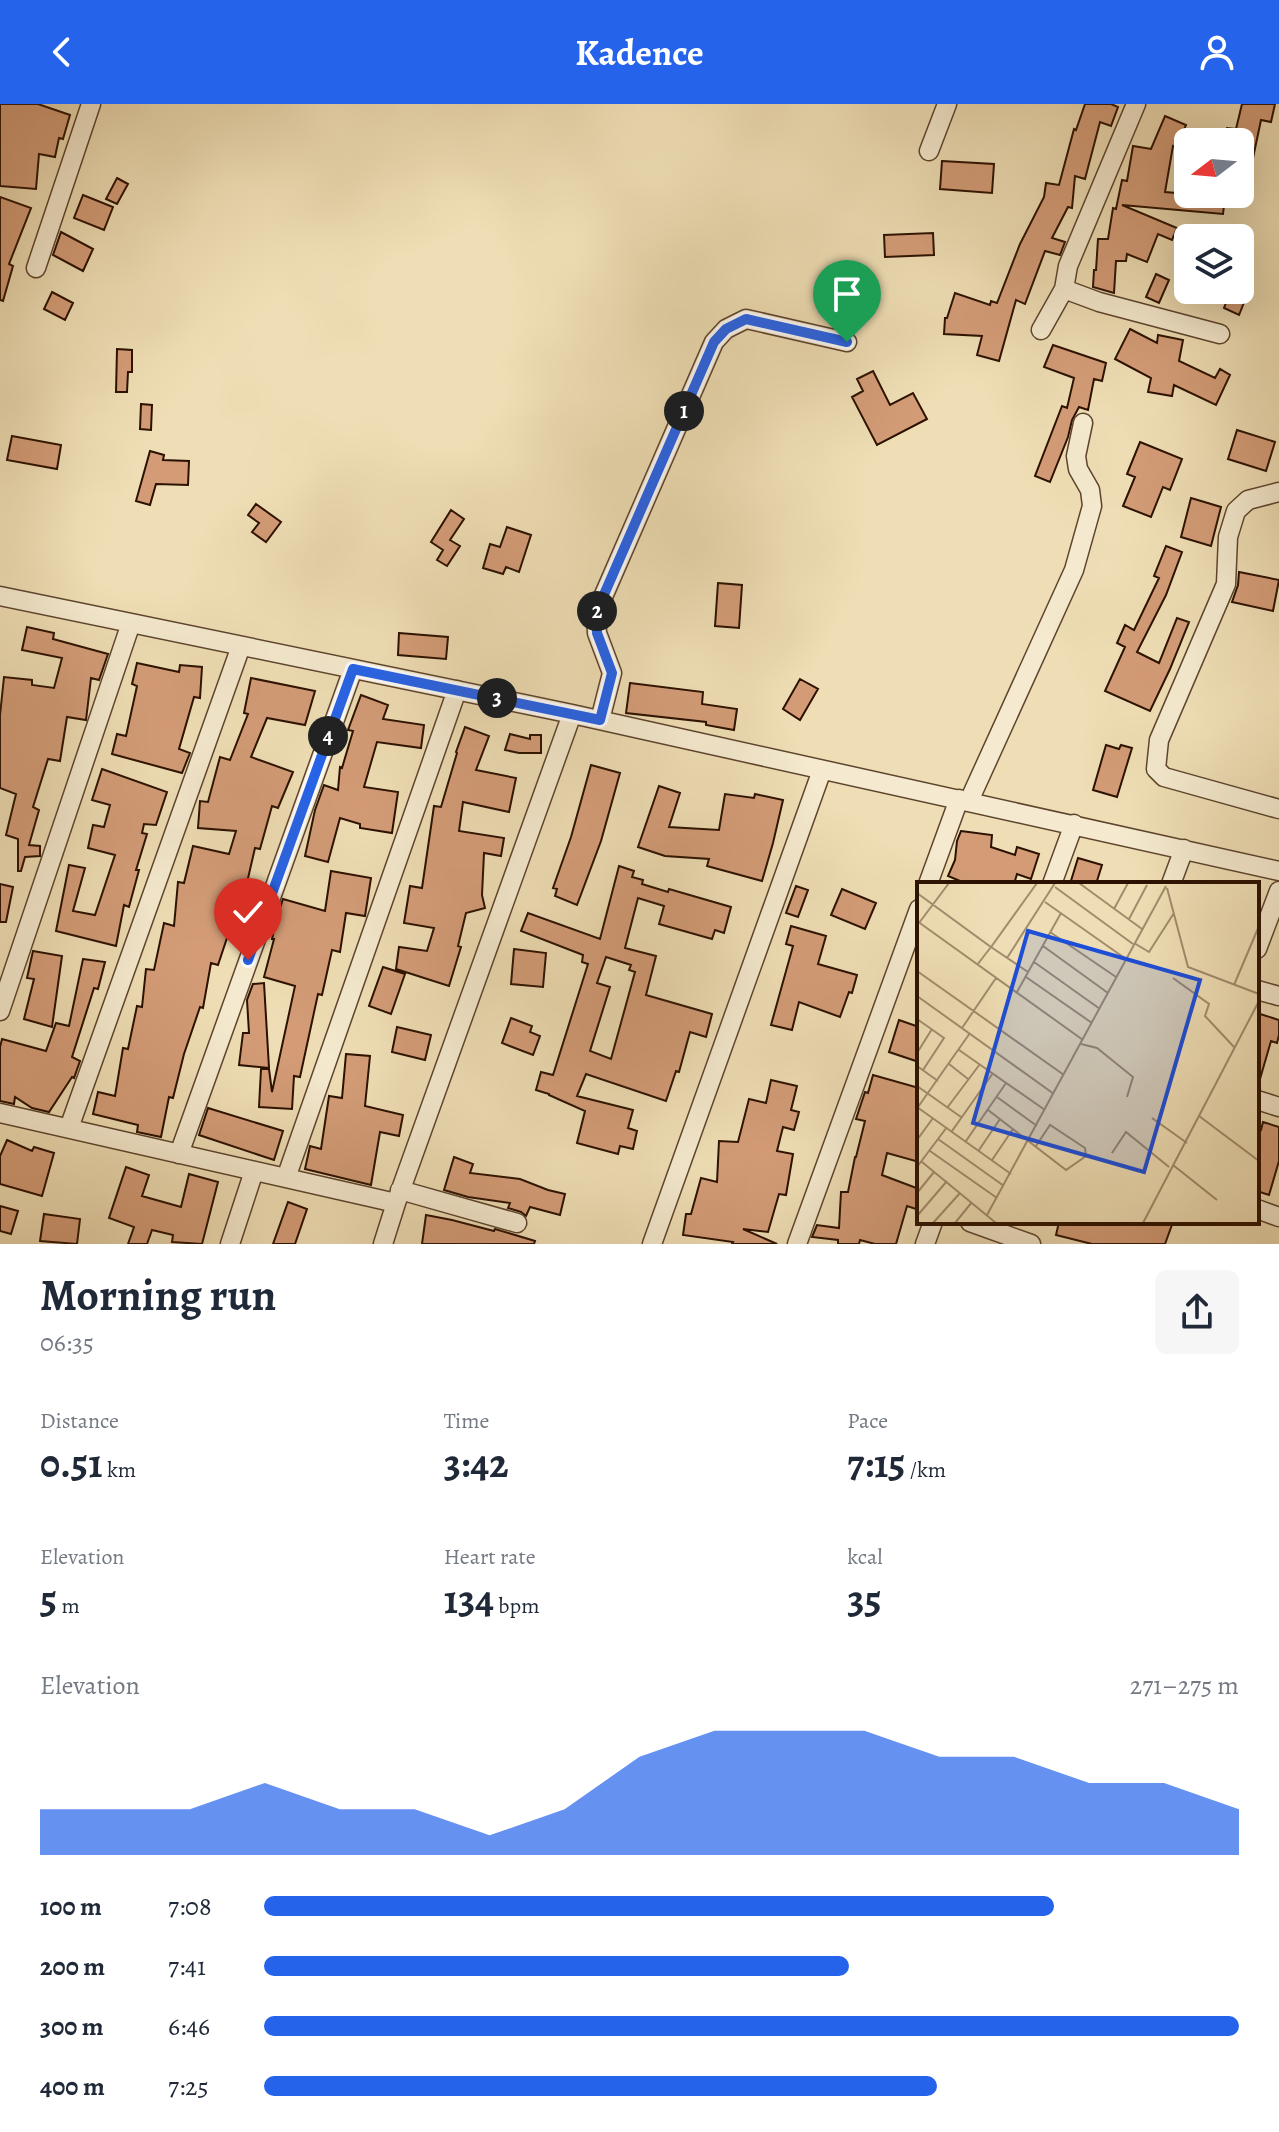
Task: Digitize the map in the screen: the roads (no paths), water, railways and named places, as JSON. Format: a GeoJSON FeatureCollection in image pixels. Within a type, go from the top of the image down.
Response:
{"type":"FeatureCollection","features":[{"type":"Feature","properties":{"kind":"street"},"geometry":{"type":"LineString","coordinates":[[36,268],[91,104]]}},
{"type":"Feature","properties":{"kind":"street"},"geometry":{"type":"LineString","coordinates":[[929,151],[947,104]]}},
{"type":"Feature","properties":{"kind":"street"},"geometry":{"type":"LineString","coordinates":[[1041,330],[1064,289],[1068,266],[1136,104]]}},
{"type":"Feature","properties":{"kind":"street"},"geometry":{"type":"LineString","coordinates":[[1064,289],[1099,302],[1220,334]]}},
{"type":"Feature","properties":{"kind":"street"},"geometry":{"type":"LineString","coordinates":[[600,720],[612,673],[597,633],[596,613],[714,342],[726,329],[746,319],[847,342]]}},
{"type":"Feature","properties":{"kind":"street"},"geometry":{"type":"LineString","coordinates":[[929,882],[964,800],[1074,570],[1092,506],[1090,490],[1078,469],[1076,456],[1083,423]]}},
{"type":"Feature","properties":{"kind":"street"},"geometry":{"type":"LineString","coordinates":[[1279,492],[1248,500],[1236,511],[1228,537],[1226,584],[1159,740],[1155,759],[1156,769],[1164,777],[1279,809]]}},
{"type":"Feature","properties":{"kind":"street"},"geometry":{"type":"LineString","coordinates":[[0,596],[600,720],[1279,871]]}},
{"type":"Feature","properties":{"kind":"street"},"geometry":{"type":"LineString","coordinates":[[0,1011],[131,623]]}},
{"type":"Feature","properties":{"kind":"street"},"geometry":{"type":"LineString","coordinates":[[69,1128],[241,646]]}},
{"type":"Feature","properties":{"kind":"street"},"geometry":{"type":"LineString","coordinates":[[179,1154],[353,669]]}},
{"type":"Feature","properties":{"kind":"street"},"geometry":{"type":"LineString","coordinates":[[286,1178],[457,690]]}},
{"type":"Feature","properties":{"kind":"street"},"geometry":{"type":"LineString","coordinates":[[383,1244],[572,714]]}},
{"type":"Feature","properties":{"kind":"street"},"geometry":{"type":"LineString","coordinates":[[652,1244],[822,770]]}},
{"type":"Feature","properties":{"kind":"street"},"geometry":{"type":"LineString","coordinates":[[1053,882],[1074,824]]}},
{"type":"Feature","properties":{"kind":"street"},"geometry":{"type":"LineString","coordinates":[[1172,882],[1184,849]]}},
{"type":"Feature","properties":{"kind":"street"},"geometry":{"type":"LineString","coordinates":[[1259,944],[1279,891]]}},
{"type":"Feature","properties":{"kind":"street"},"geometry":{"type":"LineString","coordinates":[[797,1244],[917,914]]}},
{"type":"Feature","properties":{"kind":"street"},"geometry":{"type":"LineString","coordinates":[[1259,991],[1279,996]]}},
{"type":"Feature","properties":{"kind":"street"},"geometry":{"type":"LineString","coordinates":[[1259,1101],[1279,1107]]}},
{"type":"Feature","properties":{"kind":"street"},"geometry":{"type":"LineString","coordinates":[[0,1113],[286,1178],[398,1197],[517,1223]]}},
{"type":"Feature","properties":{"kind":"street"},"geometry":{"type":"LineString","coordinates":[[230,1244],[254,1171]]}},
{"type":"Feature","properties":{"kind":"street"},"geometry":{"type":"LineString","coordinates":[[1259,1210],[1279,1217]]}},
{"type":"Feature","properties":{"kind":"street"},"geometry":{"type":"LineString","coordinates":[[925,1244],[932,1224]]}},
{"type":"Feature","properties":{"kind":"street"},"geometry":{"type":"LineString","coordinates":[[976,1224],[1031,1244]]}}]}
